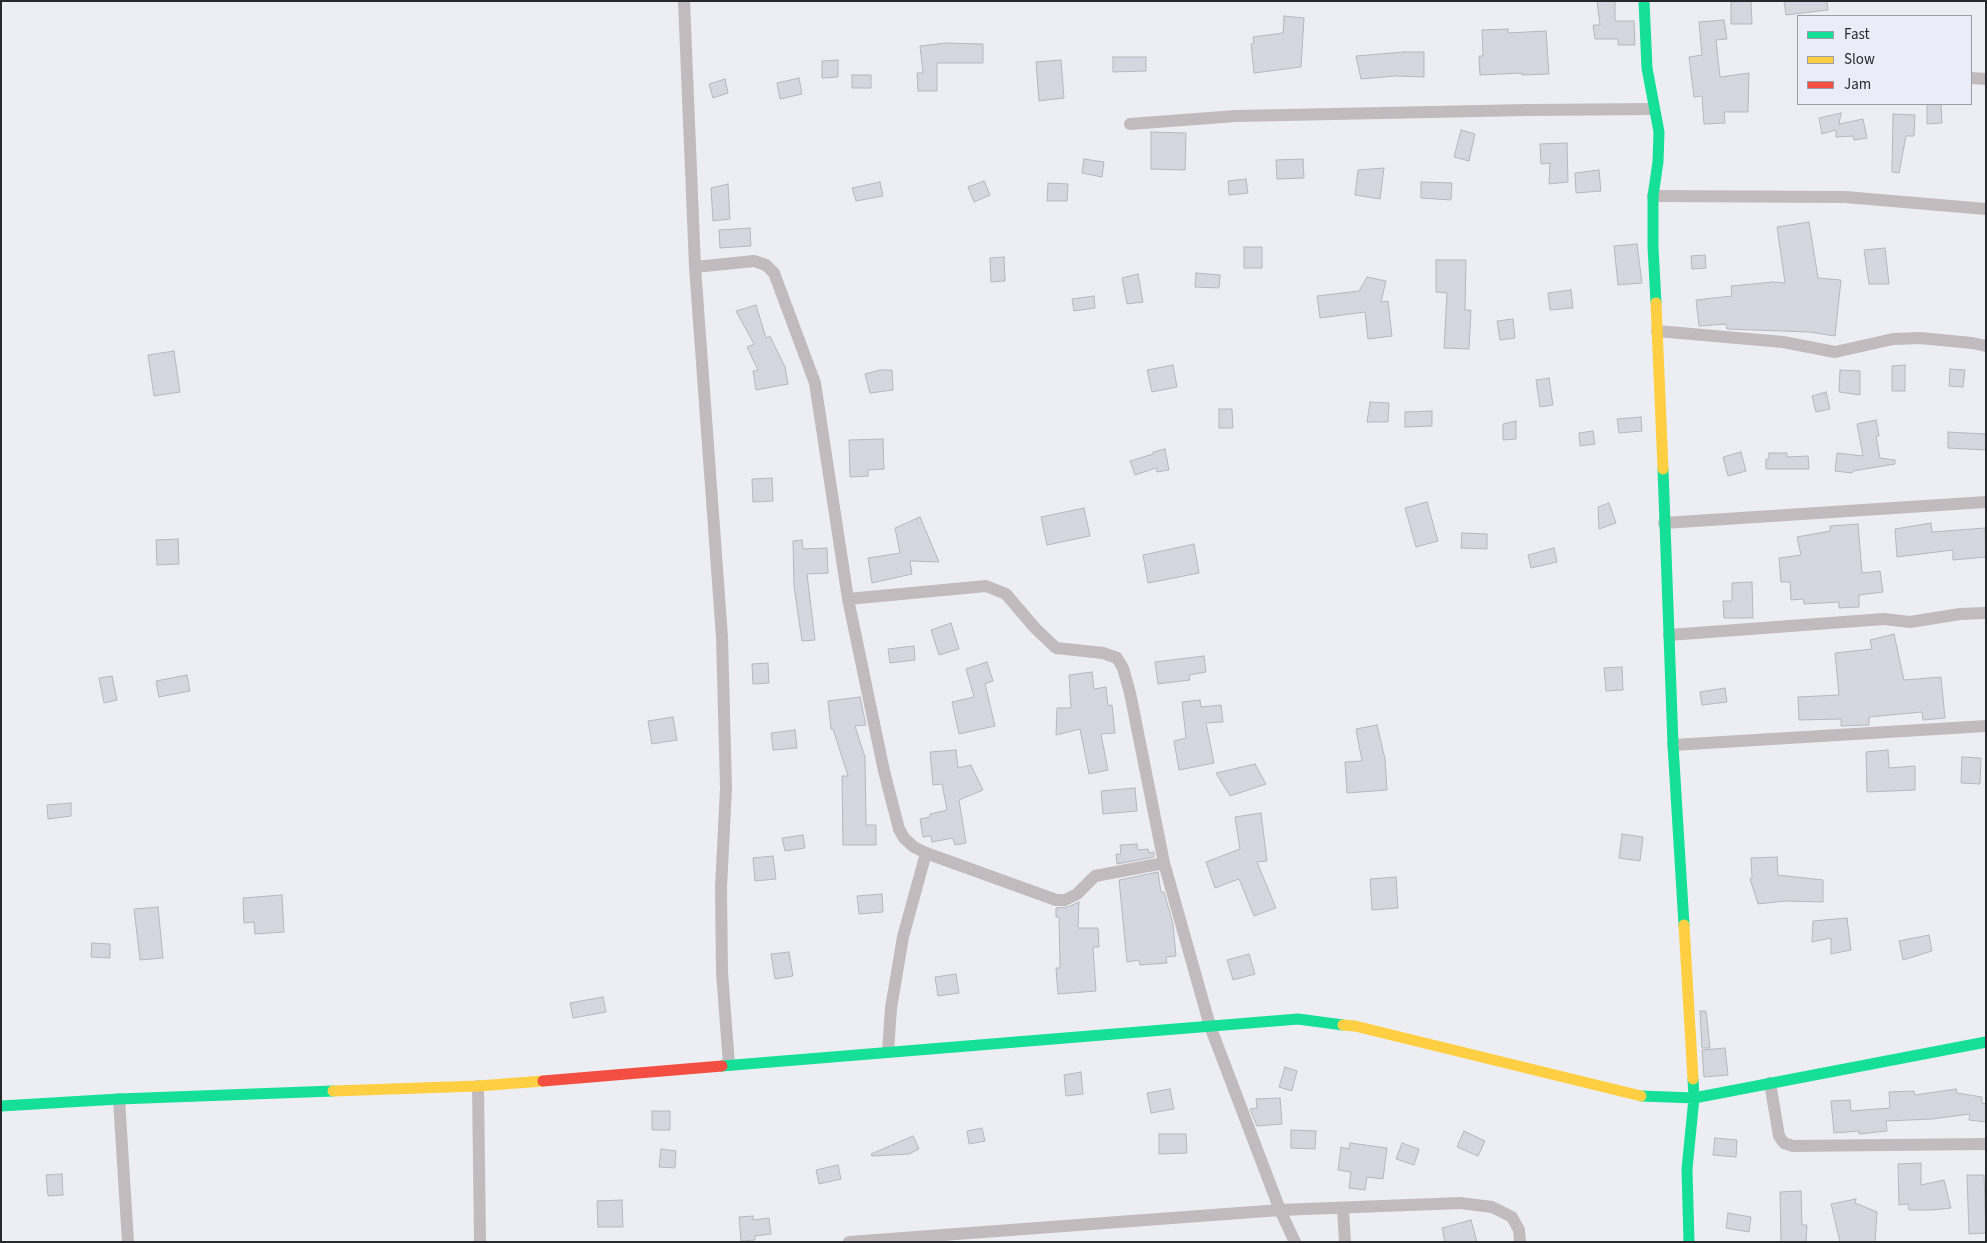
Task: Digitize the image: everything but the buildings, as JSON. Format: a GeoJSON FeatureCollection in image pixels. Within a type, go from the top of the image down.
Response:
{"type":"FeatureCollection","features":[{"type":"Feature","properties":{"kind":"street"},"geometry":{"type":"LineString","coordinates":[[684,1],[695,267],[722,637],[726,788],[721,888],[722,972],[729,1065]]}},
{"type":"Feature","properties":{"kind":"street"},"geometry":{"type":"LineString","coordinates":[[1644,1],[1647,68],[1653,109],[1659,132],[1658,162],[1653,196],[1653,248],[1673,745],[1694,1098],[1687,1169],[1689,1242]]}},
{"type":"Feature","properties":{"kind":"street"},"geometry":{"type":"LineString","coordinates":[[1972,78],[1986,79]]}},
{"type":"Feature","properties":{"kind":"street"},"geometry":{"type":"LineString","coordinates":[[1130,124],[1236,116],[1653,109]]}},
{"type":"Feature","properties":{"kind":"street"},"geometry":{"type":"LineString","coordinates":[[1653,196],[1845,197],[1986,209]]}},
{"type":"Feature","properties":{"kind":"street"},"geometry":{"type":"LineString","coordinates":[[695,267],[754,261],[766,265],[774,273],[815,383],[848,599],[884,771],[899,829],[904,838],[914,847],[926,853],[1056,900],[1065,900],[1077,894],[1095,876],[1164,863]]}},
{"type":"Feature","properties":{"kind":"street"},"geometry":{"type":"LineString","coordinates":[[1657,331],[1783,342],[1835,352],[1893,338],[1946,340],[1986,346]]}},
{"type":"Feature","properties":{"kind":"street"},"geometry":{"type":"LineString","coordinates":[[1664,523],[1986,502]]}},
{"type":"Feature","properties":{"kind":"street"},"geometry":{"type":"LineString","coordinates":[[848,599],[986,586],[1006,594],[1035,628],[1056,648],[1103,653],[1117,658],[1123,668],[1130,693],[1164,863],[1210,1026],[1280,1210],[1295,1242]]}},
{"type":"Feature","properties":{"kind":"street"},"geometry":{"type":"LineString","coordinates":[[1669,635],[1884,619],[1910,622],[1960,614],[1986,613]]}},
{"type":"Feature","properties":{"kind":"street"},"geometry":{"type":"LineString","coordinates":[[1673,745],[1986,726]]}},
{"type":"Feature","properties":{"kind":"street"},"geometry":{"type":"LineString","coordinates":[[888,1052],[891,1008],[903,937],[926,853]]}},
{"type":"Feature","properties":{"kind":"street"},"geometry":{"type":"LineString","coordinates":[[1,1106],[119,1099],[478,1086],[1298,1019],[1354,1026],[1638,1096],[1694,1098],[1986,1042]]}},
{"type":"Feature","properties":{"kind":"street"},"geometry":{"type":"LineString","coordinates":[[1770,1083],[1779,1136],[1784,1143],[1793,1146],[1986,1144]]}},
{"type":"Feature","properties":{"kind":"street"},"geometry":{"type":"LineString","coordinates":[[478,1086],[480,1242]]}},
{"type":"Feature","properties":{"kind":"street"},"geometry":{"type":"LineString","coordinates":[[119,1099],[128,1242]]}},
{"type":"Feature","properties":{"kind":"street"},"geometry":{"type":"LineString","coordinates":[[849,1242],[1280,1210],[1460,1203],[1492,1207],[1512,1216],[1519,1230],[1520,1242]]}},
{"type":"Feature","properties":{"kind":"street"},"geometry":{"type":"LineString","coordinates":[[1343,1209],[1345,1242]]}},
{"type":"Feature","properties":{"kind":"traffic: fast"},"geometry":{"type":"LineString","coordinates":[[1644,1],[1647,68],[1659,132],[1658,162],[1653,196],[1656,303]]}},
{"type":"Feature","properties":{"kind":"traffic: fast"},"geometry":{"type":"LineString","coordinates":[[1663,469],[1673,745],[1684,925]]}},
{"type":"Feature","properties":{"kind":"traffic: fast"},"geometry":{"type":"LineString","coordinates":[[722,1066],[1298,1019],[1343,1025]]}},
{"type":"Feature","properties":{"kind":"traffic: fast"},"geometry":{"type":"LineString","coordinates":[[1641,1096],[1694,1098],[1986,1042]]}},
{"type":"Feature","properties":{"kind":"traffic: fast"},"geometry":{"type":"LineString","coordinates":[[1689,1242],[1687,1169],[1694,1098],[1693,1079]]}},
{"type":"Feature","properties":{"kind":"traffic: fast"},"geometry":{"type":"LineString","coordinates":[[1,1106],[119,1099],[333,1091]]}},
{"type":"Feature","properties":{"kind":"traffic: slow"},"geometry":{"type":"LineString","coordinates":[[1656,303],[1663,469]]}},
{"type":"Feature","properties":{"kind":"traffic: slow"},"geometry":{"type":"LineString","coordinates":[[1684,925],[1693,1079]]}},
{"type":"Feature","properties":{"kind":"traffic: slow"},"geometry":{"type":"LineString","coordinates":[[1343,1025],[1355,1026],[1641,1096]]}},
{"type":"Feature","properties":{"kind":"traffic: slow"},"geometry":{"type":"LineString","coordinates":[[333,1091],[478,1086],[543,1081]]}},
{"type":"Feature","properties":{"kind":"traffic: jam"},"geometry":{"type":"LineString","coordinates":[[543,1081],[722,1066]]}}]}
